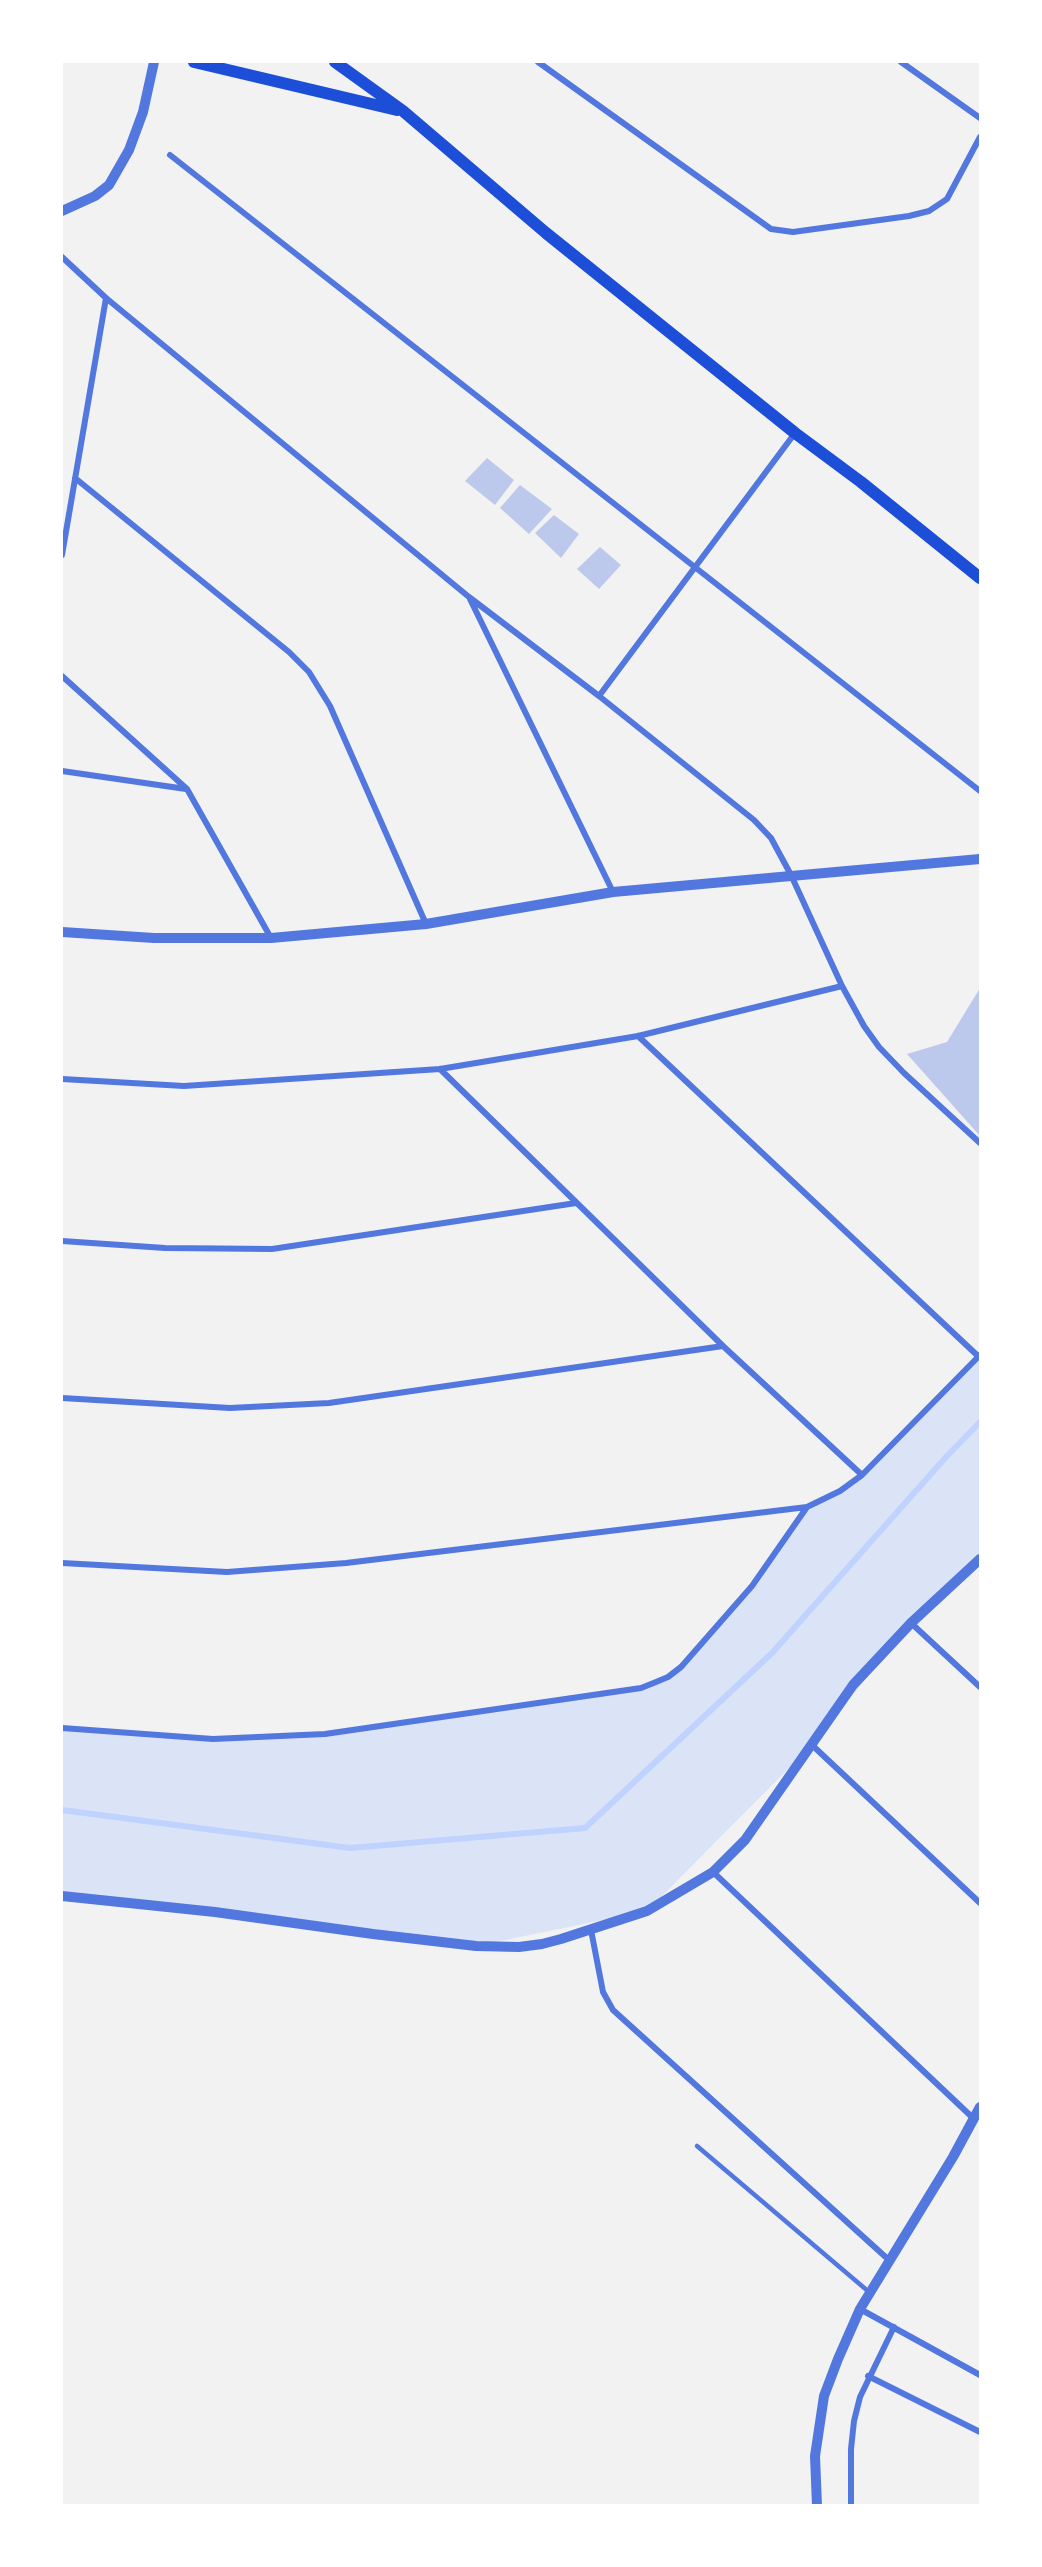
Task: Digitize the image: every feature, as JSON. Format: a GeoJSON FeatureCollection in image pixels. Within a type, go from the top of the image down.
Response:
{"type":"FeatureCollection","features":[{"type":"Feature","properties":{"kind":"main road"},"geometry":{"type":"LineString","coordinates":[[194,62],[403,111]]}},
{"type":"Feature","properties":{"kind":"main road"},"geometry":{"type":"LineString","coordinates":[[336,62],[403,111],[546,233],[795,433],[861,482],[981,578]]}},
{"type":"Feature","properties":{"kind":"street"},"geometry":{"type":"LineString","coordinates":[[62,211],[95,196],[109,185],[129,150],[143,112],[154,62]]}},
{"type":"Feature","properties":{"kind":"street"},"geometry":{"type":"LineString","coordinates":[[538,62],[771,229],[793,232],[909,216],[929,211],[947,199],[981,137]]}},
{"type":"Feature","properties":{"kind":"street"},"geometry":{"type":"LineString","coordinates":[[901,62],[981,118]]}},
{"type":"Feature","properties":{"kind":"street"},"geometry":{"type":"LineString","coordinates":[[170,155],[981,791]]}},
{"type":"Feature","properties":{"kind":"street"},"geometry":{"type":"LineString","coordinates":[[62,257],[106,298],[468,597],[599,696],[754,820],[771,838],[791,875],[842,986],[864,1026],[879,1047],[981,1143]]}},
{"type":"Feature","properties":{"kind":"street"},"geometry":{"type":"LineString","coordinates":[[62,555],[106,298]]}},
{"type":"Feature","properties":{"kind":"street"},"geometry":{"type":"LineString","coordinates":[[599,696],[795,433]]}},
{"type":"Feature","properties":{"kind":"street"},"geometry":{"type":"LineString","coordinates":[[75,478],[289,652],[309,672],[330,706],[426,924]]}},
{"type":"Feature","properties":{"kind":"street"},"geometry":{"type":"LineString","coordinates":[[468,597],[613,892]]}},
{"type":"Feature","properties":{"kind":"street"},"geometry":{"type":"LineString","coordinates":[[62,676],[187,789],[271,938]]}},
{"type":"Feature","properties":{"kind":"street"},"geometry":{"type":"LineString","coordinates":[[62,771],[187,789]]}},
{"type":"Feature","properties":{"kind":"street"},"geometry":{"type":"LineString","coordinates":[[62,932],[154,938],[271,938],[426,924],[613,892],[981,859]]}},
{"type":"Feature","properties":{"kind":"street"},"geometry":{"type":"LineString","coordinates":[[62,1078],[184,1086],[440,1070],[638,1036],[842,986]]}},
{"type":"Feature","properties":{"kind":"street"},"geometry":{"type":"LineString","coordinates":[[62,1563],[227,1572],[346,1563],[807,1507],[840,1491],[862,1475],[980,1356],[638,1036]]}},
{"type":"Feature","properties":{"kind":"street"},"geometry":{"type":"LineString","coordinates":[[440,1070],[723,1346],[862,1475]]}},
{"type":"Feature","properties":{"kind":"street"},"geometry":{"type":"LineString","coordinates":[[62,1241],[165,1248],[272,1249],[576,1203]]}},
{"type":"Feature","properties":{"kind":"street"},"geometry":{"type":"LineString","coordinates":[[62,1398],[230,1408],[329,1403],[723,1346]]}},
{"type":"Feature","properties":{"kind":"street"},"geometry":{"type":"LineString","coordinates":[[62,1728],[213,1738],[325,1734],[641,1688],[668,1677],[681,1667],[752,1586],[807,1507]]}},
{"type":"Feature","properties":{"kind":"street"},"geometry":{"type":"LineString","coordinates":[[62,1896],[215,1912],[456,1945],[519,1947],[561,1940],[647,1911],[713,1872],[745,1840],[853,1685],[911,1623],[981,1559]]}},
{"type":"Feature","properties":{"kind":"street"},"geometry":{"type":"LineString","coordinates":[[911,1623],[981,1687]]}},
{"type":"Feature","properties":{"kind":"street"},"geometry":{"type":"LineString","coordinates":[[812,1745],[981,1903]]}},
{"type":"Feature","properties":{"kind":"street"},"geometry":{"type":"LineString","coordinates":[[713,1872],[973,2118]]}},
{"type":"Feature","properties":{"kind":"street"},"geometry":{"type":"LineString","coordinates":[[591,1930],[603,1992],[613,2010],[890,2261]]}},
{"type":"Feature","properties":{"kind":"street"},"geometry":{"type":"LineString","coordinates":[[817,2505],[815,2456],[824,2396],[860,2309],[981,2107]]}},
{"type":"Feature","properties":{"kind":"street"},"geometry":{"type":"LineString","coordinates":[[860,2309],[981,2375]]}},
{"type":"Feature","properties":{"kind":"street"},"geometry":{"type":"LineString","coordinates":[[850,2505],[854,2421],[868,2376],[894,2327]]}},
{"type":"Feature","properties":{"kind":"street"},"geometry":{"type":"LineString","coordinates":[[868,2376],[981,2432]]}},
{"type":"Feature","properties":{"kind":"lane"},"geometry":{"type":"LineString","coordinates":[[697,2146],[870,2293]]}},
{"type":"Feature","properties":{"kind":"shaded area"},"geometry":{"type":"Polygon","coordinates":[[[980,1354],[980,1559],[911,1623],[812,1745],[647,1911],[476,1946],[62,1891],[62,1728],[213,1739],[325,1734],[641,1688],[681,1667],[752,1586],[807,1507],[862,1475],[980,1354]]]}},
{"type":"Feature","properties":{"kind":"building"},"geometry":{"type":"Polygon","coordinates":[[[487,458],[514,480],[495,505],[465,481],[487,458]]]}},
{"type":"Feature","properties":{"kind":"building"},"geometry":{"type":"Polygon","coordinates":[[[520,485],[552,509],[529,534],[500,508],[520,485]]]}},
{"type":"Feature","properties":{"kind":"building"},"geometry":{"type":"Polygon","coordinates":[[[554,515],[579,534],[561,558],[535,533],[554,515]]]}},
{"type":"Feature","properties":{"kind":"building"},"geometry":{"type":"Polygon","coordinates":[[[600,547],[621,565],[599,589],[577,569],[600,547]]]}},
{"type":"Feature","properties":{"kind":"building"},"geometry":{"type":"Polygon","coordinates":[[[980,988],[980,1136],[907,1054],[947,1042],[980,988]]]}},
{"type":"Feature","properties":{"kind":"waterway"},"geometry":{"type":"LineString","coordinates":[[62,1810],[350,1848],[585,1828],[772,1653],[946,1457],[980,1422]]}}]}
